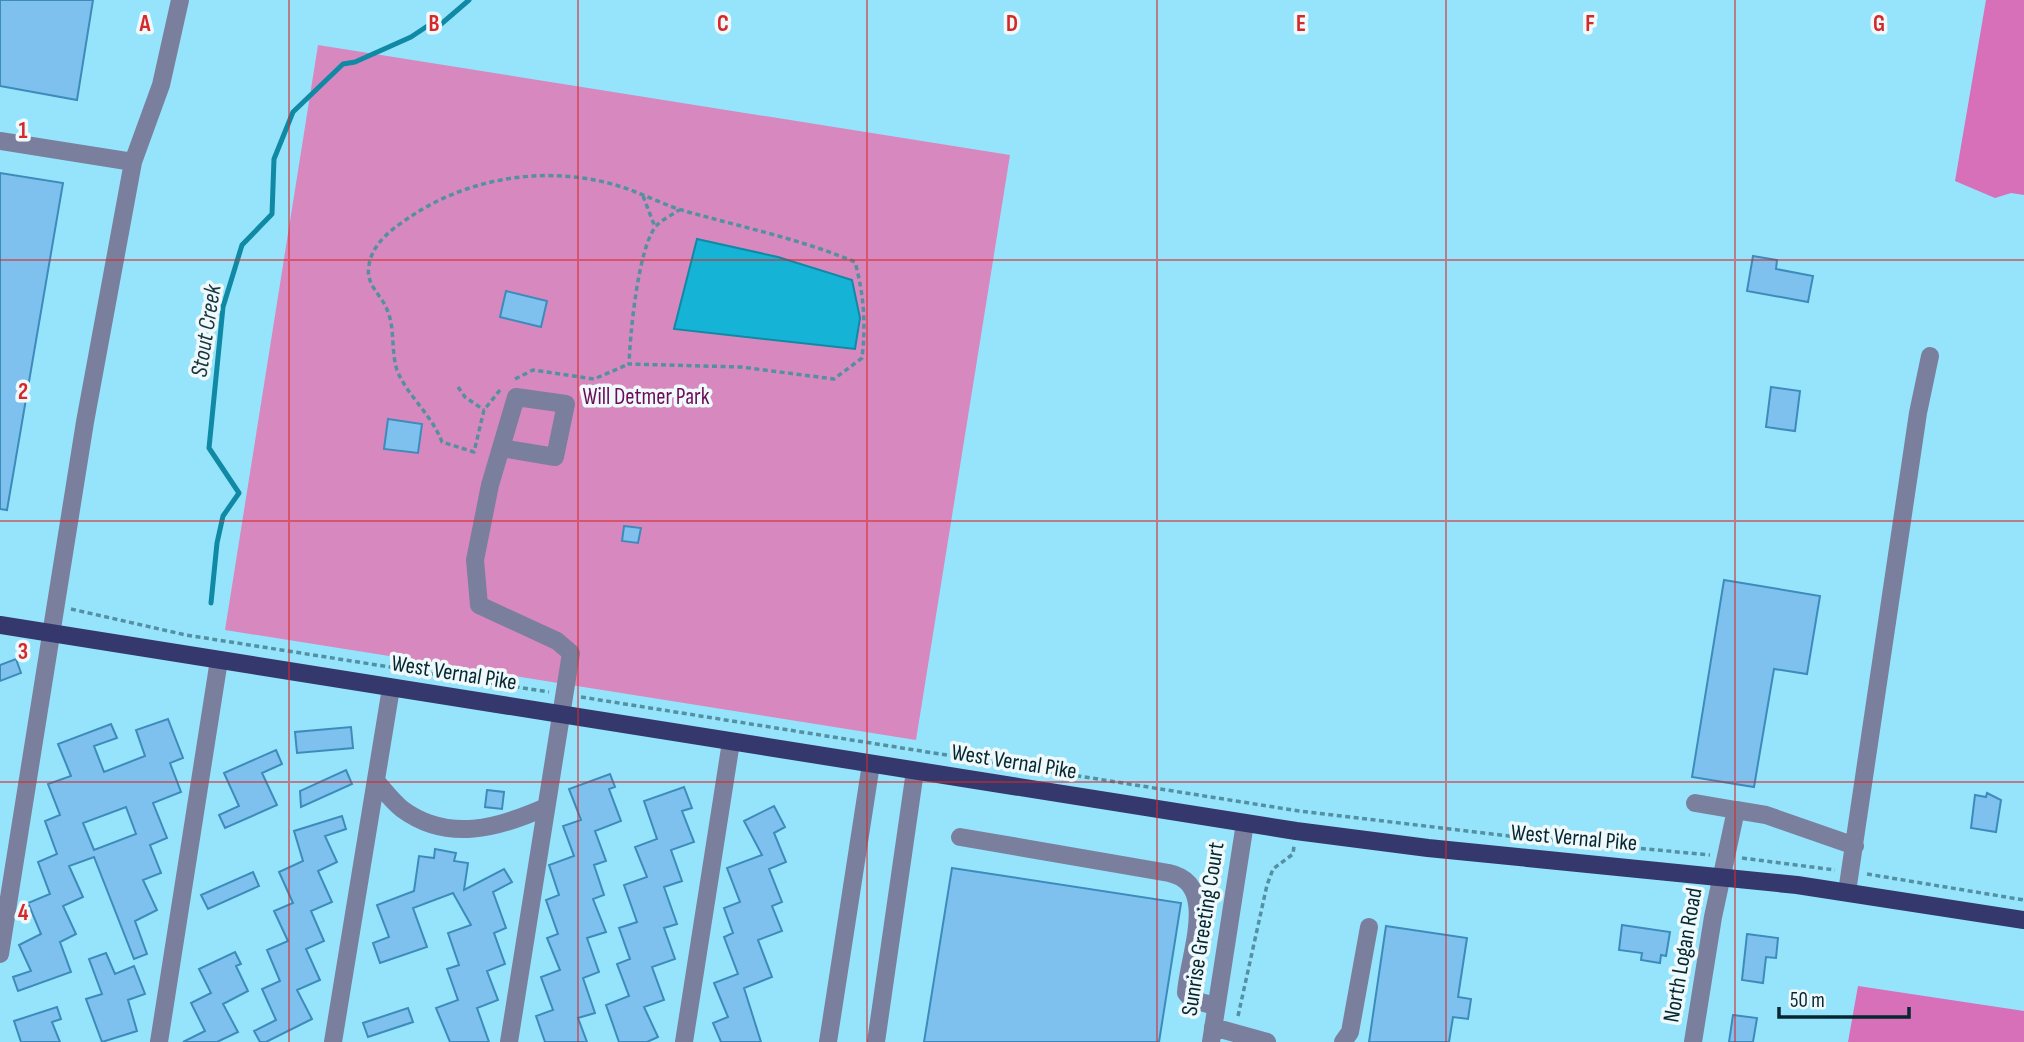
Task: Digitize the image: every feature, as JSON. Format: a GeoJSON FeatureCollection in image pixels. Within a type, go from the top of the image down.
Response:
{"type":"FeatureCollection","features":[{"type":"Feature","properties":{"kind":"main road","name":"West Vernal Pike"},"geometry":{"type":"LineString","coordinates":[[0,625],[1245,823],[1428,848],[1721,876],[1847,892],[2024,920]]}},
{"type":"Feature","properties":{"kind":"street"},"geometry":{"type":"LineString","coordinates":[[0,954],[85,422],[133,162],[162,85],[180,0]]}},
{"type":"Feature","properties":{"kind":"street"},"geometry":{"type":"LineString","coordinates":[[0,141],[133,162]]}},
{"type":"Feature","properties":{"kind":"street"},"geometry":{"type":"LineString","coordinates":[[1847,892],[1918,413],[1930,356]]}},
{"type":"Feature","properties":{"kind":"street"},"geometry":{"type":"LineString","coordinates":[[501,448],[475,560],[479,605],[558,640],[571,653],[509,1042]]}},
{"type":"Feature","properties":{"kind":"street"},"geometry":{"type":"LineString","coordinates":[[159,1042],[219,660]]}},
{"type":"Feature","properties":{"kind":"street"},"geometry":{"type":"LineString","coordinates":[[333,1042],[391,688]]}},
{"type":"Feature","properties":{"kind":"street"},"geometry":{"type":"LineString","coordinates":[[684,1042],[731,742]]}},
{"type":"Feature","properties":{"kind":"street"},"geometry":{"type":"LineString","coordinates":[[828,1042],[871,764]]}},
{"type":"Feature","properties":{"kind":"street"},"geometry":{"type":"LineString","coordinates":[[876,1042],[915,771]]}},
{"type":"Feature","properties":{"kind":"street"},"geometry":{"type":"LineString","coordinates":[[376,781],[401,808],[424,821],[450,829],[475,830],[505,825],[546,807]]}},
{"type":"Feature","properties":{"kind":"street"},"geometry":{"type":"LineString","coordinates":[[1695,803],[1766,815],[1855,846]]}},
{"type":"Feature","properties":{"kind":"street","name":"North Logan Road"},"geometry":{"type":"LineString","coordinates":[[1693,1042],[1721,876],[1736,810]]}},
{"type":"Feature","properties":{"kind":"street","name":"Sunrise Greeting Court"},"geometry":{"type":"LineString","coordinates":[[1212,1035],[1245,823]]}},
{"type":"Feature","properties":{"kind":"street"},"geometry":{"type":"LineString","coordinates":[[960,837],[1187,878],[1195,887],[1198,906],[1186,993],[1192,1000],[1216,1006]]}},
{"type":"Feature","properties":{"kind":"street"},"geometry":{"type":"LineString","coordinates":[[1343,1042],[1350,1032],[1369,928]]}},
{"type":"Feature","properties":{"kind":"street"},"geometry":{"type":"LineString","coordinates":[[1212,1035],[1236,1033],[1267,1042]]}},
{"type":"Feature","properties":{"kind":"path"},"geometry":{"type":"LineString","coordinates":[[503,387],[484,410],[474,452],[442,442],[435,425],[398,371],[388,311],[369,283],[369,265],[389,231],[421,210],[474,186],[525,175],[569,177],[622,187],[679,210],[826,250],[855,262],[862,289],[865,325],[862,358],[834,379],[741,367],[629,364],[594,379],[533,370],[511,382]]}},
{"type":"Feature","properties":{"kind":"path"},"geometry":{"type":"LineString","coordinates":[[629,364],[636,294],[655,227],[643,196]]}},
{"type":"Feature","properties":{"kind":"path"},"geometry":{"type":"LineString","coordinates":[[655,227],[679,210]]}},
{"type":"Feature","properties":{"kind":"path"},"geometry":{"type":"LineString","coordinates":[[457,387],[465,397],[484,410]]}},
{"type":"Feature","properties":{"kind":"path"},"geometry":{"type":"LineString","coordinates":[[56,605],[186,635],[1299,811],[1484,834],[1851,872],[2024,900]]}},
{"type":"Feature","properties":{"kind":"path"},"geometry":{"type":"LineString","coordinates":[[1236,1033],[1244,980],[1267,885],[1273,869],[1293,854]]}},
{"type":"Feature","properties":{"kind":"green space","name":"Will Detmer Park"},"geometry":{"type":"Polygon","coordinates":[[[318,45],[1010,155],[916,740],[225,630],[318,45]]]}},
{"type":"Feature","properties":{"kind":"shaded area"},"geometry":{"type":"Polygon","coordinates":[[[1986,0],[2024,0],[2024,195],[2011,193],[1995,198],[1955,181],[1986,0]]]}},
{"type":"Feature","properties":{"kind":"shaded area"},"geometry":{"type":"Polygon","coordinates":[[[1858,986],[2024,1011],[2024,1042],[1848,1042],[1858,986]]]}},
{"type":"Feature","properties":{"kind":"water"},"geometry":{"type":"Polygon","coordinates":[[[697,239],[778,257],[852,280],[860,318],[855,349],[674,329],[697,239]]]}},
{"type":"Feature","properties":{"kind":"building"},"geometry":{"type":"Polygon","coordinates":[[[0,0],[93,0],[77,100],[0,86],[0,0]]]}},
{"type":"Feature","properties":{"kind":"building"},"geometry":{"type":"Polygon","coordinates":[[[0,173],[63,183],[7,510],[0,509],[0,173]]]}},
{"type":"Feature","properties":{"kind":"building"},"geometry":{"type":"Polygon","coordinates":[[[1753,256],[1777,260],[1776,269],[1813,276],[1808,302],[1747,291],[1753,256]]]}},
{"type":"Feature","properties":{"kind":"building"},"geometry":{"type":"Polygon","coordinates":[[[506,291],[547,301],[541,327],[500,317],[506,291]]]}},
{"type":"Feature","properties":{"kind":"building"},"geometry":{"type":"Polygon","coordinates":[[[1771,387],[1800,391],[1795,431],[1766,427],[1771,387]]]}},
{"type":"Feature","properties":{"kind":"building"},"geometry":{"type":"Polygon","coordinates":[[[388,419],[422,424],[418,453],[384,449],[388,419]]]}},
{"type":"Feature","properties":{"kind":"building"},"geometry":{"type":"Polygon","coordinates":[[[624,526],[641,528],[638,543],[622,541],[624,526]]]}},
{"type":"Feature","properties":{"kind":"building"},"geometry":{"type":"Polygon","coordinates":[[[1724,580],[1820,596],[1807,674],[1774,669],[1754,787],[1692,777],[1724,580]]]}},
{"type":"Feature","properties":{"kind":"building"},"geometry":{"type":"Polygon","coordinates":[[[16,659],[21,673],[0,681],[0,665],[16,659]]]}},
{"type":"Feature","properties":{"kind":"building"},"geometry":{"type":"Polygon","coordinates":[[[168,719],[183,758],[170,763],[181,792],[153,803],[167,838],[150,845],[161,873],[143,880],[157,910],[135,921],[147,954],[134,959],[94,857],[69,866],[83,897],[63,906],[76,934],[60,942],[71,972],[18,991],[13,977],[31,971],[19,945],[41,934],[28,903],[50,894],[38,862],[57,854],[45,821],[60,815],[48,784],[71,776],[58,744],[111,724],[117,738],[94,746],[104,772],[145,756],[136,730],[168,719]],[[126,807],[83,823],[94,850],[136,834],[126,807]]]}},
{"type":"Feature","properties":{"kind":"building"},"geometry":{"type":"Polygon","coordinates":[[[351,727],[353,748],[297,753],[295,732],[351,727]]]}},
{"type":"Feature","properties":{"kind":"building"},"geometry":{"type":"Polygon","coordinates":[[[276,750],[282,764],[262,773],[277,805],[225,828],[219,815],[239,806],[224,773],[276,750]]]}},
{"type":"Feature","properties":{"kind":"building"},"geometry":{"type":"Polygon","coordinates":[[[346,770],[352,784],[301,807],[300,791],[346,770]]]}},
{"type":"Feature","properties":{"kind":"building"},"geometry":{"type":"Polygon","coordinates":[[[610,774],[615,787],[609,789],[621,821],[595,831],[606,861],[594,865],[604,895],[593,899],[606,932],[587,938],[599,972],[583,978],[595,1013],[578,1018],[587,1042],[545,1042],[536,1016],[553,1010],[541,977],[560,970],[547,938],[558,934],[546,900],[559,895],[549,865],[574,856],[563,826],[581,820],[569,789],[610,774]]]}},
{"type":"Feature","properties":{"kind":"building"},"geometry":{"type":"Polygon","coordinates":[[[684,787],[692,808],[682,811],[694,842],[671,850],[682,881],[664,887],[677,924],[664,928],[675,959],[652,967],[664,1000],[644,1007],[658,1037],[647,1042],[619,1042],[606,1005],[629,996],[617,964],[630,959],[619,928],[637,922],[624,885],[647,877],[635,847],[657,839],[644,801],[684,787]]]}},
{"type":"Feature","properties":{"kind":"building"},"geometry":{"type":"Polygon","coordinates":[[[487,790],[504,792],[502,809],[485,807],[487,790]]]}},
{"type":"Feature","properties":{"kind":"building"},"geometry":{"type":"Polygon","coordinates":[[[1987,793],[2001,800],[1996,832],[1971,828],[1975,795],[1986,797],[1987,793]]]}},
{"type":"Feature","properties":{"kind":"building"},"geometry":{"type":"Polygon","coordinates":[[[774,806],[785,827],[774,833],[786,862],[769,869],[782,902],[772,906],[782,931],[758,940],[772,977],[744,988],[761,1042],[721,1042],[713,1023],[728,1017],[714,983],[738,974],[724,937],[733,933],[724,908],[740,902],[727,868],[762,855],[744,821],[774,806]]]}},
{"type":"Feature","properties":{"kind":"building"},"geometry":{"type":"Polygon","coordinates":[[[342,816],[346,829],[325,836],[337,862],[318,871],[332,902],[311,911],[324,941],[306,949],[320,980],[297,990],[312,1019],[266,1042],[260,1042],[254,1031],[276,1020],[262,989],[280,981],[267,950],[288,941],[274,911],[293,903],[279,872],[303,861],[294,831],[342,816]]]}},
{"type":"Feature","properties":{"kind":"building"},"geometry":{"type":"Polygon","coordinates":[[[435,849],[456,853],[454,861],[468,863],[464,890],[504,869],[512,882],[493,892],[506,928],[494,933],[505,964],[487,971],[498,1000],[477,1008],[489,1042],[450,1042],[436,1008],[458,1000],[447,969],[459,965],[448,933],[471,925],[453,893],[413,908],[427,947],[380,963],[373,943],[389,937],[377,905],[414,891],[419,856],[434,858],[435,849]]]}},
{"type":"Feature","properties":{"kind":"building"},"geometry":{"type":"Polygon","coordinates":[[[952,868],[1181,903],[1159,1042],[924,1042],[952,868]]]}},
{"type":"Feature","properties":{"kind":"building"},"geometry":{"type":"Polygon","coordinates":[[[253,872],[259,886],[208,909],[201,895],[253,872]]]}},
{"type":"Feature","properties":{"kind":"building"},"geometry":{"type":"Polygon","coordinates":[[[1622,925],[1670,932],[1666,956],[1661,955],[1660,963],[1641,960],[1642,953],[1619,950],[1622,925]]]}},
{"type":"Feature","properties":{"kind":"building"},"geometry":{"type":"Polygon","coordinates":[[[1386,926],[1467,938],[1458,997],[1471,999],[1468,1019],[1453,1017],[1449,1042],[1369,1042],[1386,926]]]}},
{"type":"Feature","properties":{"kind":"building"},"geometry":{"type":"Polygon","coordinates":[[[1747,934],[1778,938],[1776,958],[1766,957],[1763,983],[1742,980],[1747,934]]]}},
{"type":"Feature","properties":{"kind":"building"},"geometry":{"type":"Polygon","coordinates":[[[235,952],[241,964],[236,966],[248,991],[223,1004],[238,1032],[217,1042],[183,1042],[205,1031],[191,1003],[211,993],[199,969],[235,952]]]}},
{"type":"Feature","properties":{"kind":"building"},"geometry":{"type":"Polygon","coordinates":[[[106,953],[115,974],[134,966],[145,994],[128,1000],[137,1031],[102,1042],[86,999],[102,994],[89,959],[106,953]]]}},
{"type":"Feature","properties":{"kind":"building"},"geometry":{"type":"Polygon","coordinates":[[[57,1007],[61,1019],[52,1022],[60,1042],[21,1042],[14,1021],[57,1007]]]}},
{"type":"Feature","properties":{"kind":"building"},"geometry":{"type":"Polygon","coordinates":[[[408,1008],[413,1022],[368,1037],[363,1023],[408,1008]]]}},
{"type":"Feature","properties":{"kind":"building"},"geometry":{"type":"Polygon","coordinates":[[[1733,1015],[1757,1018],[1753,1042],[1729,1042],[1733,1015]]]}},
{"type":"Feature","properties":{"kind":"waterway","name":"Stout Creek"},"geometry":{"type":"LineString","coordinates":[[211,603],[217,543],[223,516],[239,493],[209,448],[223,307],[242,245],[272,214],[274,159],[293,112],[343,64],[355,62],[411,37],[429,25],[440,25],[469,0]]}}]}
